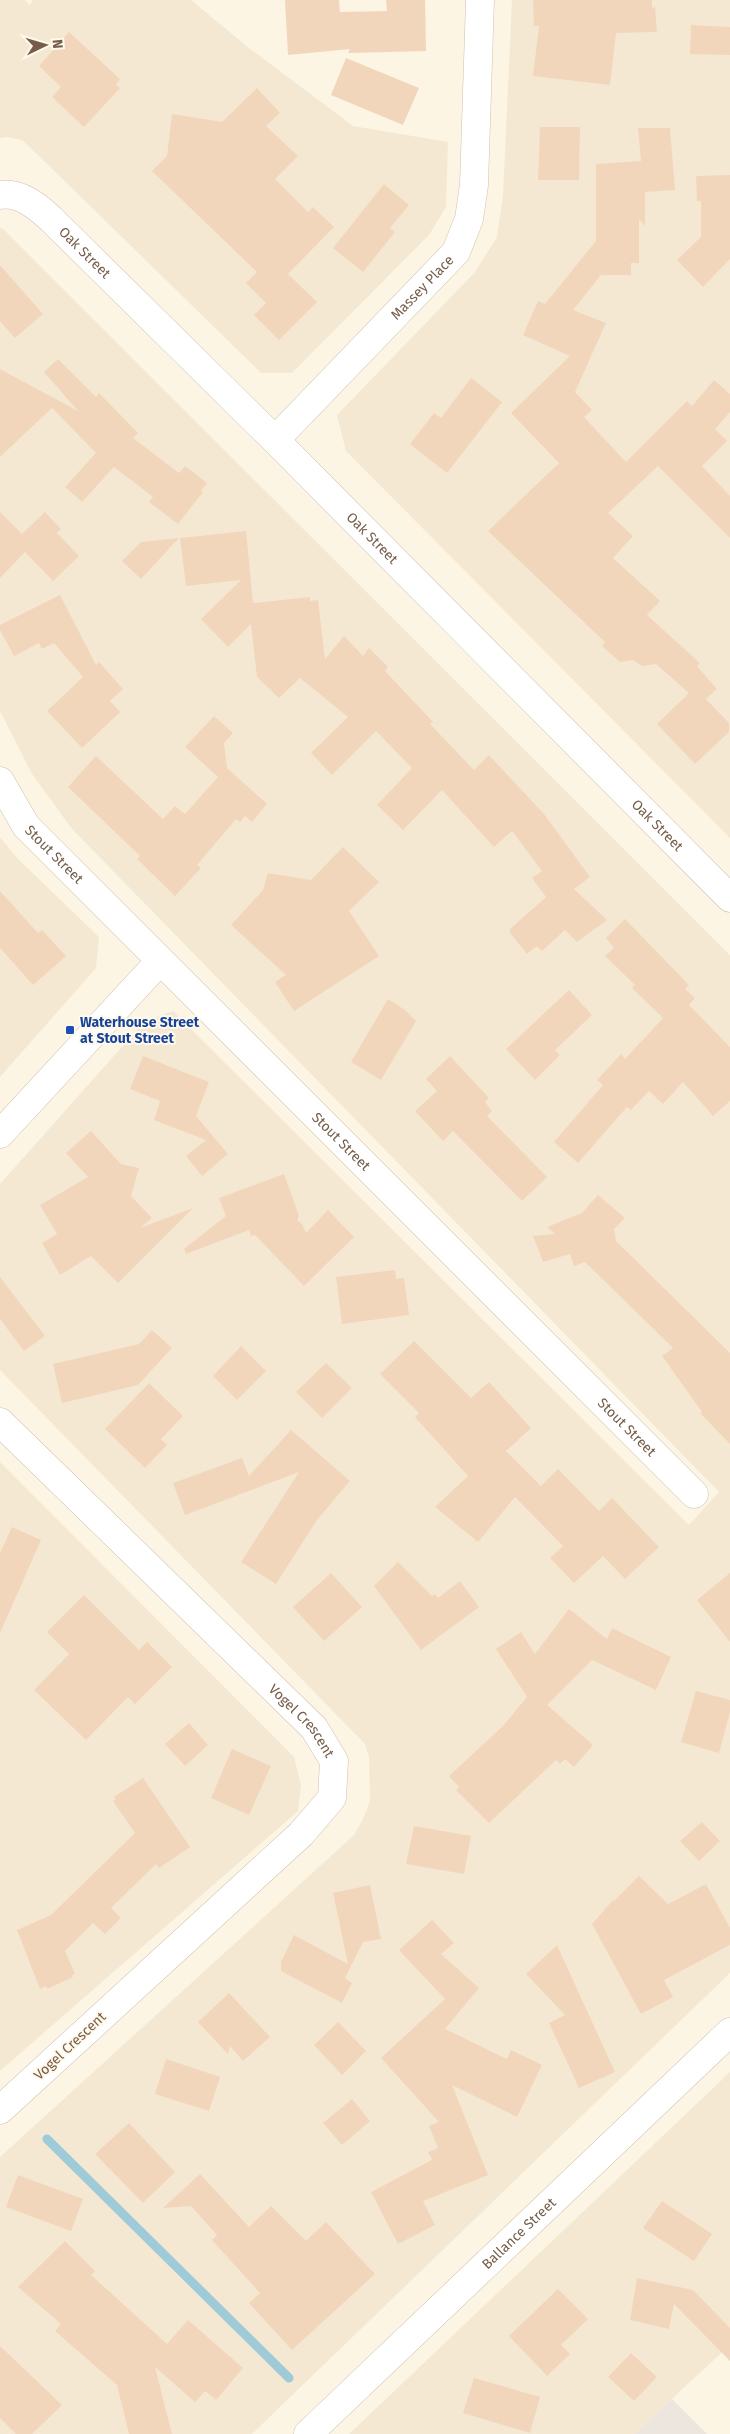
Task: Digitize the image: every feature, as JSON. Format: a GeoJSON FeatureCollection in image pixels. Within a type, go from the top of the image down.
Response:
{"type":"FeatureCollection","features":[{"type":"Feature","properties":{"kind":"street","name":"Massey Place"},"geometry":{"type":"LineString","coordinates":[[275,440],[456,252],[469,219],[474,185],[480,0]]}},
{"type":"Feature","properties":{"kind":"street","name":"Oak Street"},"geometry":{"type":"LineString","coordinates":[[2,195],[20,197],[36,206],[51,219],[275,440],[730,898]]}},
{"type":"Feature","properties":{"kind":"street","name":"Stout Street"},"geometry":{"type":"LineString","coordinates":[[0,781],[26,826],[694,1494]]}},
{"type":"Feature","properties":{"kind":"street"},"geometry":{"type":"LineString","coordinates":[[0,1134],[160,961]]}},
{"type":"Feature","properties":{"kind":"street","name":"Vogel Crescent"},"geometry":{"type":"LineString","coordinates":[[0,1422],[314,1728],[334,1761],[332,1798],[301,1834],[0,2110]]}},
{"type":"Feature","properties":{"kind":"street","name":"Ballance Street"},"geometry":{"type":"LineString","coordinates":[[308,2434],[730,2032]]}},
{"type":"Feature","properties":{"kind":"shaded area"},"geometry":{"type":"Polygon","coordinates":[[[0,0],[25,0],[30,5],[33,0],[191,0],[249,48],[353,126],[448,142],[446,207],[429,235],[292,373],[261,373],[22,140],[7,137],[0,138],[0,0]]]}},
{"type":"Feature","properties":{"kind":"shaded area"},"geometry":{"type":"Polygon","coordinates":[[[512,0],[730,0],[730,838],[346,451],[337,415],[475,272],[497,237],[503,195],[512,0]]]}},
{"type":"Feature","properties":{"kind":"shaded area"},"geometry":{"type":"Polygon","coordinates":[[[2,228],[730,955],[730,1973],[252,2434],[0,2434],[0,2157],[354,1835],[370,1801],[369,1757],[365,1744],[0,1370],[0,1184],[144,1022],[173,1011],[689,1525],[719,1492],[72,829],[32,774],[0,711],[0,229],[2,228]]]}},
{"type":"Feature","properties":{"kind":"shaded area"},"geometry":{"type":"Polygon","coordinates":[[[0,837],[18,859],[99,937],[96,968],[0,1077],[0,837]]]}},
{"type":"Feature","properties":{"kind":"shaded area"},"geometry":{"type":"Polygon","coordinates":[[[0,1462],[294,1757],[301,1785],[298,1811],[0,2071],[0,1462]]]}},
{"type":"Feature","properties":{"kind":"shaded area"},"geometry":{"type":"Polygon","coordinates":[[[730,2072],[730,2345],[634,2434],[349,2434],[730,2072]]]}},
{"type":"Feature","properties":{"kind":"shaded area"},"geometry":{"type":"Polygon","coordinates":[[[672,2399],[707,2434],[634,2434],[672,2399]]]}},
{"type":"Feature","properties":{"kind":"building"},"geometry":{"type":"Polygon","coordinates":[[[285,0],[339,0],[340,12],[387,11],[386,0],[425,0],[426,51],[348,53],[350,49],[288,55],[285,0]]]}},
{"type":"Feature","properties":{"kind":"building"},"geometry":{"type":"Polygon","coordinates":[[[533,0],[652,0],[652,8],[655,7],[657,32],[616,33],[610,85],[533,76],[539,26],[534,26],[533,0]]]}},
{"type":"Feature","properties":{"kind":"building"},"geometry":{"type":"Polygon","coordinates":[[[691,25],[730,27],[730,55],[690,54],[691,25]]]}},
{"type":"Feature","properties":{"kind":"building"},"geometry":{"type":"Polygon","coordinates":[[[69,32],[120,79],[116,85],[120,88],[84,127],[52,97],[61,87],[39,66],[69,32]]]}},
{"type":"Feature","properties":{"kind":"building"},"geometry":{"type":"Polygon","coordinates":[[[346,58],[419,88],[403,125],[331,95],[346,58]]]}},
{"type":"Feature","properties":{"kind":"building"},"geometry":{"type":"Polygon","coordinates":[[[257,88],[280,113],[266,126],[298,156],[275,179],[308,212],[313,207],[334,227],[288,274],[317,302],[279,340],[254,315],[266,303],[246,283],[257,272],[152,171],[167,156],[172,114],[222,122],[257,88]]]}},
{"type":"Feature","properties":{"kind":"building"},"geometry":{"type":"Polygon","coordinates":[[[540,127],[580,127],[579,180],[538,180],[540,127]]]}},
{"type":"Feature","properties":{"kind":"building"},"geometry":{"type":"Polygon","coordinates":[[[638,128],[670,128],[675,190],[645,192],[645,226],[639,219],[639,263],[631,263],[631,275],[601,275],[573,310],[606,323],[575,392],[592,410],[584,417],[626,462],[687,401],[692,406],[714,380],[730,394],[730,412],[715,429],[727,441],[702,466],[730,496],[730,538],[658,466],[608,513],[633,536],[613,558],[660,601],[647,615],[700,663],[697,666],[717,689],[706,699],[729,723],[729,732],[695,764],[657,724],[689,693],[656,664],[642,666],[633,660],[620,662],[602,646],[605,642],[488,531],[559,463],[511,413],[570,356],[523,335],[538,301],[545,304],[596,241],[596,164],[641,161],[638,128]]]}},
{"type":"Feature","properties":{"kind":"building"},"geometry":{"type":"Polygon","coordinates":[[[730,175],[730,259],[703,287],[677,260],[701,237],[701,201],[697,201],[696,176],[730,175]]]}},
{"type":"Feature","properties":{"kind":"building"},"geometry":{"type":"Polygon","coordinates":[[[384,184],[409,205],[390,228],[395,232],[363,272],[333,248],[384,184]]]}},
{"type":"Feature","properties":{"kind":"building"},"geometry":{"type":"Polygon","coordinates":[[[0,265],[43,314],[15,338],[0,321],[0,265]]]}},
{"type":"Feature","properties":{"kind":"building"},"geometry":{"type":"Polygon","coordinates":[[[58,359],[96,397],[99,393],[138,433],[133,438],[179,473],[185,466],[207,483],[201,491],[203,492],[178,524],[149,502],[153,497],[114,467],[82,502],[65,487],[96,453],[52,408],[0,457],[0,369],[78,411],[44,372],[58,359]]]}},
{"type":"Feature","properties":{"kind":"building"},"geometry":{"type":"Polygon","coordinates":[[[471,378],[502,402],[447,473],[410,444],[434,413],[441,418],[471,378]]]}},
{"type":"Feature","properties":{"kind":"building"},"geometry":{"type":"Polygon","coordinates":[[[0,512],[22,534],[45,512],[61,529],[57,533],[79,556],[53,581],[25,552],[0,578],[0,512]]]}},
{"type":"Feature","properties":{"kind":"building"},"geometry":{"type":"Polygon","coordinates":[[[246,531],[253,603],[310,597],[310,601],[318,600],[325,659],[344,636],[363,656],[369,648],[388,667],[385,671],[433,722],[430,724],[474,770],[489,755],[544,814],[590,877],[574,889],[607,920],[577,942],[565,930],[542,951],[537,946],[527,954],[510,933],[510,929],[546,897],[532,878],[542,871],[512,831],[494,847],[442,790],[403,830],[377,805],[412,768],[376,731],[332,775],[311,753],[348,717],[300,678],[279,698],[257,677],[251,624],[228,647],[201,619],[241,580],[186,586],[180,538],[246,531]]]}},
{"type":"Feature","properties":{"kind":"building"},"geometry":{"type":"Polygon","coordinates":[[[179,538],[141,579],[122,561],[141,542],[179,538]]]}},
{"type":"Feature","properties":{"kind":"building"},"geometry":{"type":"Polygon","coordinates":[[[60,595],[96,665],[99,662],[123,689],[110,701],[120,712],[82,748],[47,711],[83,677],[54,643],[42,649],[39,643],[14,656],[0,630],[0,625],[60,595]]]}},
{"type":"Feature","properties":{"kind":"building"},"geometry":{"type":"Polygon","coordinates":[[[214,716],[233,733],[224,743],[227,768],[267,804],[252,822],[245,816],[240,822],[236,819],[197,865],[201,868],[175,896],[137,859],[140,856],[68,787],[96,756],[163,819],[175,806],[185,814],[218,777],[185,747],[214,716]]]}},
{"type":"Feature","properties":{"kind":"building"},"geometry":{"type":"Polygon","coordinates":[[[343,847],[379,882],[349,911],[379,956],[294,1011],[275,982],[286,975],[231,925],[263,890],[268,873],[311,880],[343,847]]]}},
{"type":"Feature","properties":{"kind":"building"},"geometry":{"type":"Polygon","coordinates":[[[0,891],[38,933],[42,930],[66,956],[33,985],[0,948],[0,891]]]}},
{"type":"Feature","properties":{"kind":"building"},"geometry":{"type":"Polygon","coordinates":[[[625,919],[689,985],[685,989],[695,998],[689,1005],[730,1047],[730,1101],[713,1116],[683,1082],[663,1104],[649,1091],[631,1110],[627,1107],[578,1163],[554,1142],[603,1085],[597,1080],[621,1054],[625,1059],[663,1018],[632,988],[635,985],[605,956],[614,948],[606,938],[625,919]]]}},
{"type":"Feature","properties":{"kind":"building"},"geometry":{"type":"Polygon","coordinates":[[[569,990],[592,1015],[555,1050],[560,1055],[535,1080],[506,1049],[569,990]]]}},
{"type":"Feature","properties":{"kind":"building"},"geometry":{"type":"Polygon","coordinates":[[[388,999],[405,1010],[416,1021],[381,1080],[351,1062],[388,999]]]}},
{"type":"Feature","properties":{"kind":"building"},"geometry":{"type":"Polygon","coordinates":[[[143,1056],[209,1082],[196,1116],[228,1154],[202,1176],[186,1156],[206,1140],[154,1120],[160,1101],[130,1089],[143,1056]]]}},
{"type":"Feature","properties":{"kind":"building"},"geometry":{"type":"Polygon","coordinates":[[[450,1056],[489,1098],[485,1102],[492,1111],[487,1116],[547,1177],[522,1201],[453,1131],[443,1141],[415,1111],[437,1091],[426,1079],[450,1056]]]}},
{"type":"Feature","properties":{"kind":"building"},"geometry":{"type":"Polygon","coordinates":[[[91,1131],[121,1164],[139,1168],[131,1196],[152,1218],[140,1228],[193,1208],[118,1283],[91,1256],[60,1275],[42,1243],[57,1234],[40,1205],[88,1177],[66,1153],[91,1131]]]}},
{"type":"Feature","properties":{"kind":"building"},"geometry":{"type":"Polygon","coordinates":[[[284,1174],[299,1216],[297,1220],[302,1224],[306,1233],[328,1210],[354,1237],[304,1286],[255,1235],[251,1236],[249,1230],[186,1254],[184,1249],[226,1216],[219,1198],[284,1174]]]}},
{"type":"Feature","properties":{"kind":"building"},"geometry":{"type":"Polygon","coordinates":[[[598,1195],[625,1218],[614,1229],[616,1241],[730,1353],[730,1444],[700,1413],[702,1412],[662,1356],[673,1348],[585,1262],[574,1266],[570,1254],[543,1262],[533,1236],[555,1234],[547,1227],[582,1213],[598,1195]]]}},
{"type":"Feature","properties":{"kind":"building"},"geometry":{"type":"Polygon","coordinates":[[[395,1270],[396,1279],[404,1278],[409,1315],[342,1324],[336,1277],[395,1270]]]}},
{"type":"Feature","properties":{"kind":"building"},"geometry":{"type":"Polygon","coordinates":[[[0,1277],[45,1336],[24,1351],[0,1319],[0,1277]]]}},
{"type":"Feature","properties":{"kind":"building"},"geometry":{"type":"Polygon","coordinates":[[[152,1330],[172,1348],[138,1385],[62,1403],[53,1364],[139,1344],[152,1330]]]}},
{"type":"Feature","properties":{"kind":"building"},"geometry":{"type":"Polygon","coordinates":[[[414,1341],[471,1398],[489,1382],[531,1428],[506,1451],[541,1486],[558,1469],[599,1511],[612,1498],[659,1547],[625,1579],[603,1556],[574,1583],[550,1558],[563,1546],[515,1497],[478,1542],[435,1507],[468,1476],[415,1417],[419,1413],[380,1374],[414,1341]]]}},
{"type":"Feature","properties":{"kind":"building"},"geometry":{"type":"Polygon","coordinates":[[[241,1346],[266,1371],[237,1400],[213,1376],[241,1346]]]}},
{"type":"Feature","properties":{"kind":"building"},"geometry":{"type":"Polygon","coordinates":[[[326,1363],[352,1388],[322,1418],[296,1392],[326,1363]]]}},
{"type":"Feature","properties":{"kind":"building"},"geometry":{"type":"Polygon","coordinates":[[[149,1383],[183,1416],[161,1439],[167,1445],[145,1468],[105,1429],[149,1383]]]}},
{"type":"Feature","properties":{"kind":"building"},"geometry":{"type":"Polygon","coordinates":[[[291,1430],[350,1481],[317,1520],[276,1584],[241,1562],[299,1472],[185,1515],[173,1483],[242,1458],[249,1476],[291,1430]]]}},
{"type":"Feature","properties":{"kind":"building"},"geometry":{"type":"Polygon","coordinates":[[[12,1527],[41,1540],[0,1633],[0,1553],[12,1527]]]}},
{"type":"Feature","properties":{"kind":"building"},"geometry":{"type":"Polygon","coordinates":[[[398,1562],[432,1596],[435,1594],[438,1598],[460,1581],[479,1607],[421,1650],[374,1586],[398,1562]]]}},
{"type":"Feature","properties":{"kind":"building"},"geometry":{"type":"Polygon","coordinates":[[[331,1573],[362,1607],[324,1641],[293,1607],[331,1573]]]}},
{"type":"Feature","properties":{"kind":"building"},"geometry":{"type":"Polygon","coordinates":[[[730,1573],[730,1642],[697,1600],[730,1573]]]}},
{"type":"Feature","properties":{"kind":"building"},"geometry":{"type":"Polygon","coordinates":[[[84,1595],[139,1650],[147,1642],[172,1667],[135,1704],[128,1697],[86,1740],[34,1690],[69,1654],[47,1632],[84,1595]]]}},
{"type":"Feature","properties":{"kind":"building"},"geometry":{"type":"Polygon","coordinates":[[[569,1609],[607,1639],[612,1628],[671,1657],[656,1690],[592,1660],[547,1705],[593,1745],[574,1767],[565,1759],[560,1764],[556,1760],[489,1823],[456,1790],[459,1787],[449,1776],[503,1726],[527,1697],[496,1649],[521,1632],[535,1654],[569,1609]]]}},
{"type":"Feature","properties":{"kind":"building"},"geometry":{"type":"Polygon","coordinates":[[[696,1691],[730,1700],[730,1712],[719,1753],[681,1742],[696,1691]]]}},
{"type":"Feature","properties":{"kind":"building"},"geometry":{"type":"Polygon","coordinates":[[[189,1723],[208,1745],[185,1766],[165,1744],[189,1723]]]}},
{"type":"Feature","properties":{"kind":"building"},"geometry":{"type":"Polygon","coordinates":[[[232,1749],[271,1766],[249,1815],[211,1798],[232,1749]]]}},
{"type":"Feature","properties":{"kind":"building"},"geometry":{"type":"Polygon","coordinates":[[[143,1778],[190,1847],[159,1868],[156,1864],[111,1908],[121,1918],[105,1934],[93,1923],[65,1951],[75,1974],[72,1975],[73,1977],[47,1989],[46,1986],[40,1989],[17,1930],[51,1915],[135,1833],[113,1801],[116,1799],[114,1797],[143,1778]]]}},
{"type":"Feature","properties":{"kind":"building"},"geometry":{"type":"Polygon","coordinates":[[[702,1822],[720,1841],[699,1861],[680,1841],[702,1822]]]}},
{"type":"Feature","properties":{"kind":"building"},"geometry":{"type":"Polygon","coordinates":[[[414,1826],[471,1836],[464,1874],[406,1864],[414,1826]]]}},
{"type":"Feature","properties":{"kind":"building"},"geometry":{"type":"Polygon","coordinates":[[[639,1876],[668,1904],[706,1884],[730,1928],[730,1945],[664,1980],[673,1997],[641,2014],[592,1924],[613,1900],[639,1876]]]}},
{"type":"Feature","properties":{"kind":"building"},"geometry":{"type":"Polygon","coordinates":[[[370,1885],[381,1939],[363,1942],[345,1978],[352,1983],[342,2003],[281,1971],[281,1962],[294,1935],[348,1964],[333,1893],[370,1885]]]}},
{"type":"Feature","properties":{"kind":"building"},"geometry":{"type":"Polygon","coordinates":[[[432,1920],[454,1943],[441,1954],[479,1988],[445,2029],[507,2059],[511,2050],[542,2065],[517,2117],[452,2085],[488,2175],[423,2201],[435,2225],[398,2244],[371,2192],[432,2160],[428,2152],[438,2148],[429,2126],[439,2122],[381,2058],[445,1999],[399,1950],[432,1920]]]}},
{"type":"Feature","properties":{"kind":"building"},"geometry":{"type":"Polygon","coordinates":[[[557,1945],[615,2072],[579,2088],[549,2023],[565,2015],[526,1974],[557,1945]]]}},
{"type":"Feature","properties":{"kind":"building"},"geometry":{"type":"Polygon","coordinates":[[[229,1993],[270,2037],[243,2061],[230,2046],[228,2054],[198,2022],[229,1993]]]}},
{"type":"Feature","properties":{"kind":"building"},"geometry":{"type":"Polygon","coordinates":[[[338,2022],[366,2051],[342,2075],[314,2045],[338,2022]]]}},
{"type":"Feature","properties":{"kind":"building"},"geometry":{"type":"Polygon","coordinates":[[[166,2059],[220,2077],[209,2111],[155,2094],[166,2059]]]}},
{"type":"Feature","properties":{"kind":"building"},"geometry":{"type":"Polygon","coordinates":[[[352,2099],[370,2121],[342,2145],[323,2123],[352,2099]]]}},
{"type":"Feature","properties":{"kind":"building"},"geometry":{"type":"Polygon","coordinates":[[[129,2123],[175,2172],[143,2203],[95,2154],[129,2123]]]}},
{"type":"Feature","properties":{"kind":"building"},"geometry":{"type":"Polygon","coordinates":[[[200,2174],[249,2227],[271,2206],[306,2241],[326,2222],[375,2274],[292,2350],[249,2303],[260,2293],[212,2240],[217,2235],[191,2206],[163,2208],[200,2174]]]}},
{"type":"Feature","properties":{"kind":"building"},"geometry":{"type":"Polygon","coordinates":[[[18,2175],[83,2199],[71,2231],[6,2207],[18,2175]]]}},
{"type":"Feature","properties":{"kind":"building"},"geometry":{"type":"Polygon","coordinates":[[[662,2201],[712,2234],[694,2261],[643,2228],[662,2201]]]}},
{"type":"Feature","properties":{"kind":"building"},"geometry":{"type":"Polygon","coordinates":[[[65,2241],[95,2271],[91,2275],[167,2344],[188,2320],[243,2368],[216,2400],[205,2391],[195,2402],[155,2367],[172,2434],[129,2434],[117,2385],[55,2331],[61,2324],[18,2287],[65,2241]]]}},
{"type":"Feature","properties":{"kind":"building"},"geometry":{"type":"Polygon","coordinates":[[[637,2278],[693,2290],[730,2328],[730,2361],[674,2304],[669,2329],[630,2320],[637,2278]]]}},
{"type":"Feature","properties":{"kind":"building"},"geometry":{"type":"Polygon","coordinates":[[[558,2289],[588,2319],[561,2345],[570,2354],[547,2376],[509,2336],[558,2289]]]}},
{"type":"Feature","properties":{"kind":"building"},"geometry":{"type":"Polygon","coordinates":[[[0,2346],[62,2405],[32,2434],[16,2434],[0,2418],[0,2346]]]}},
{"type":"Feature","properties":{"kind":"building"},"geometry":{"type":"Polygon","coordinates":[[[631,2353],[657,2377],[634,2401],[608,2377],[631,2353]]]}},
{"type":"Feature","properties":{"kind":"building"},"geometry":{"type":"Polygon","coordinates":[[[474,2378],[540,2397],[530,2433],[463,2413],[474,2378]]]}},
{"type":"Feature","properties":{"kind":"waterway"},"geometry":{"type":"LineString","coordinates":[[47,2139],[289,2378]]}},
{"type":"Feature","properties":{"kind":"place","name":"Waterhouse Street at Stout Street"},"geometry":{"type":"Point","coordinates":[70,1030]}}]}
